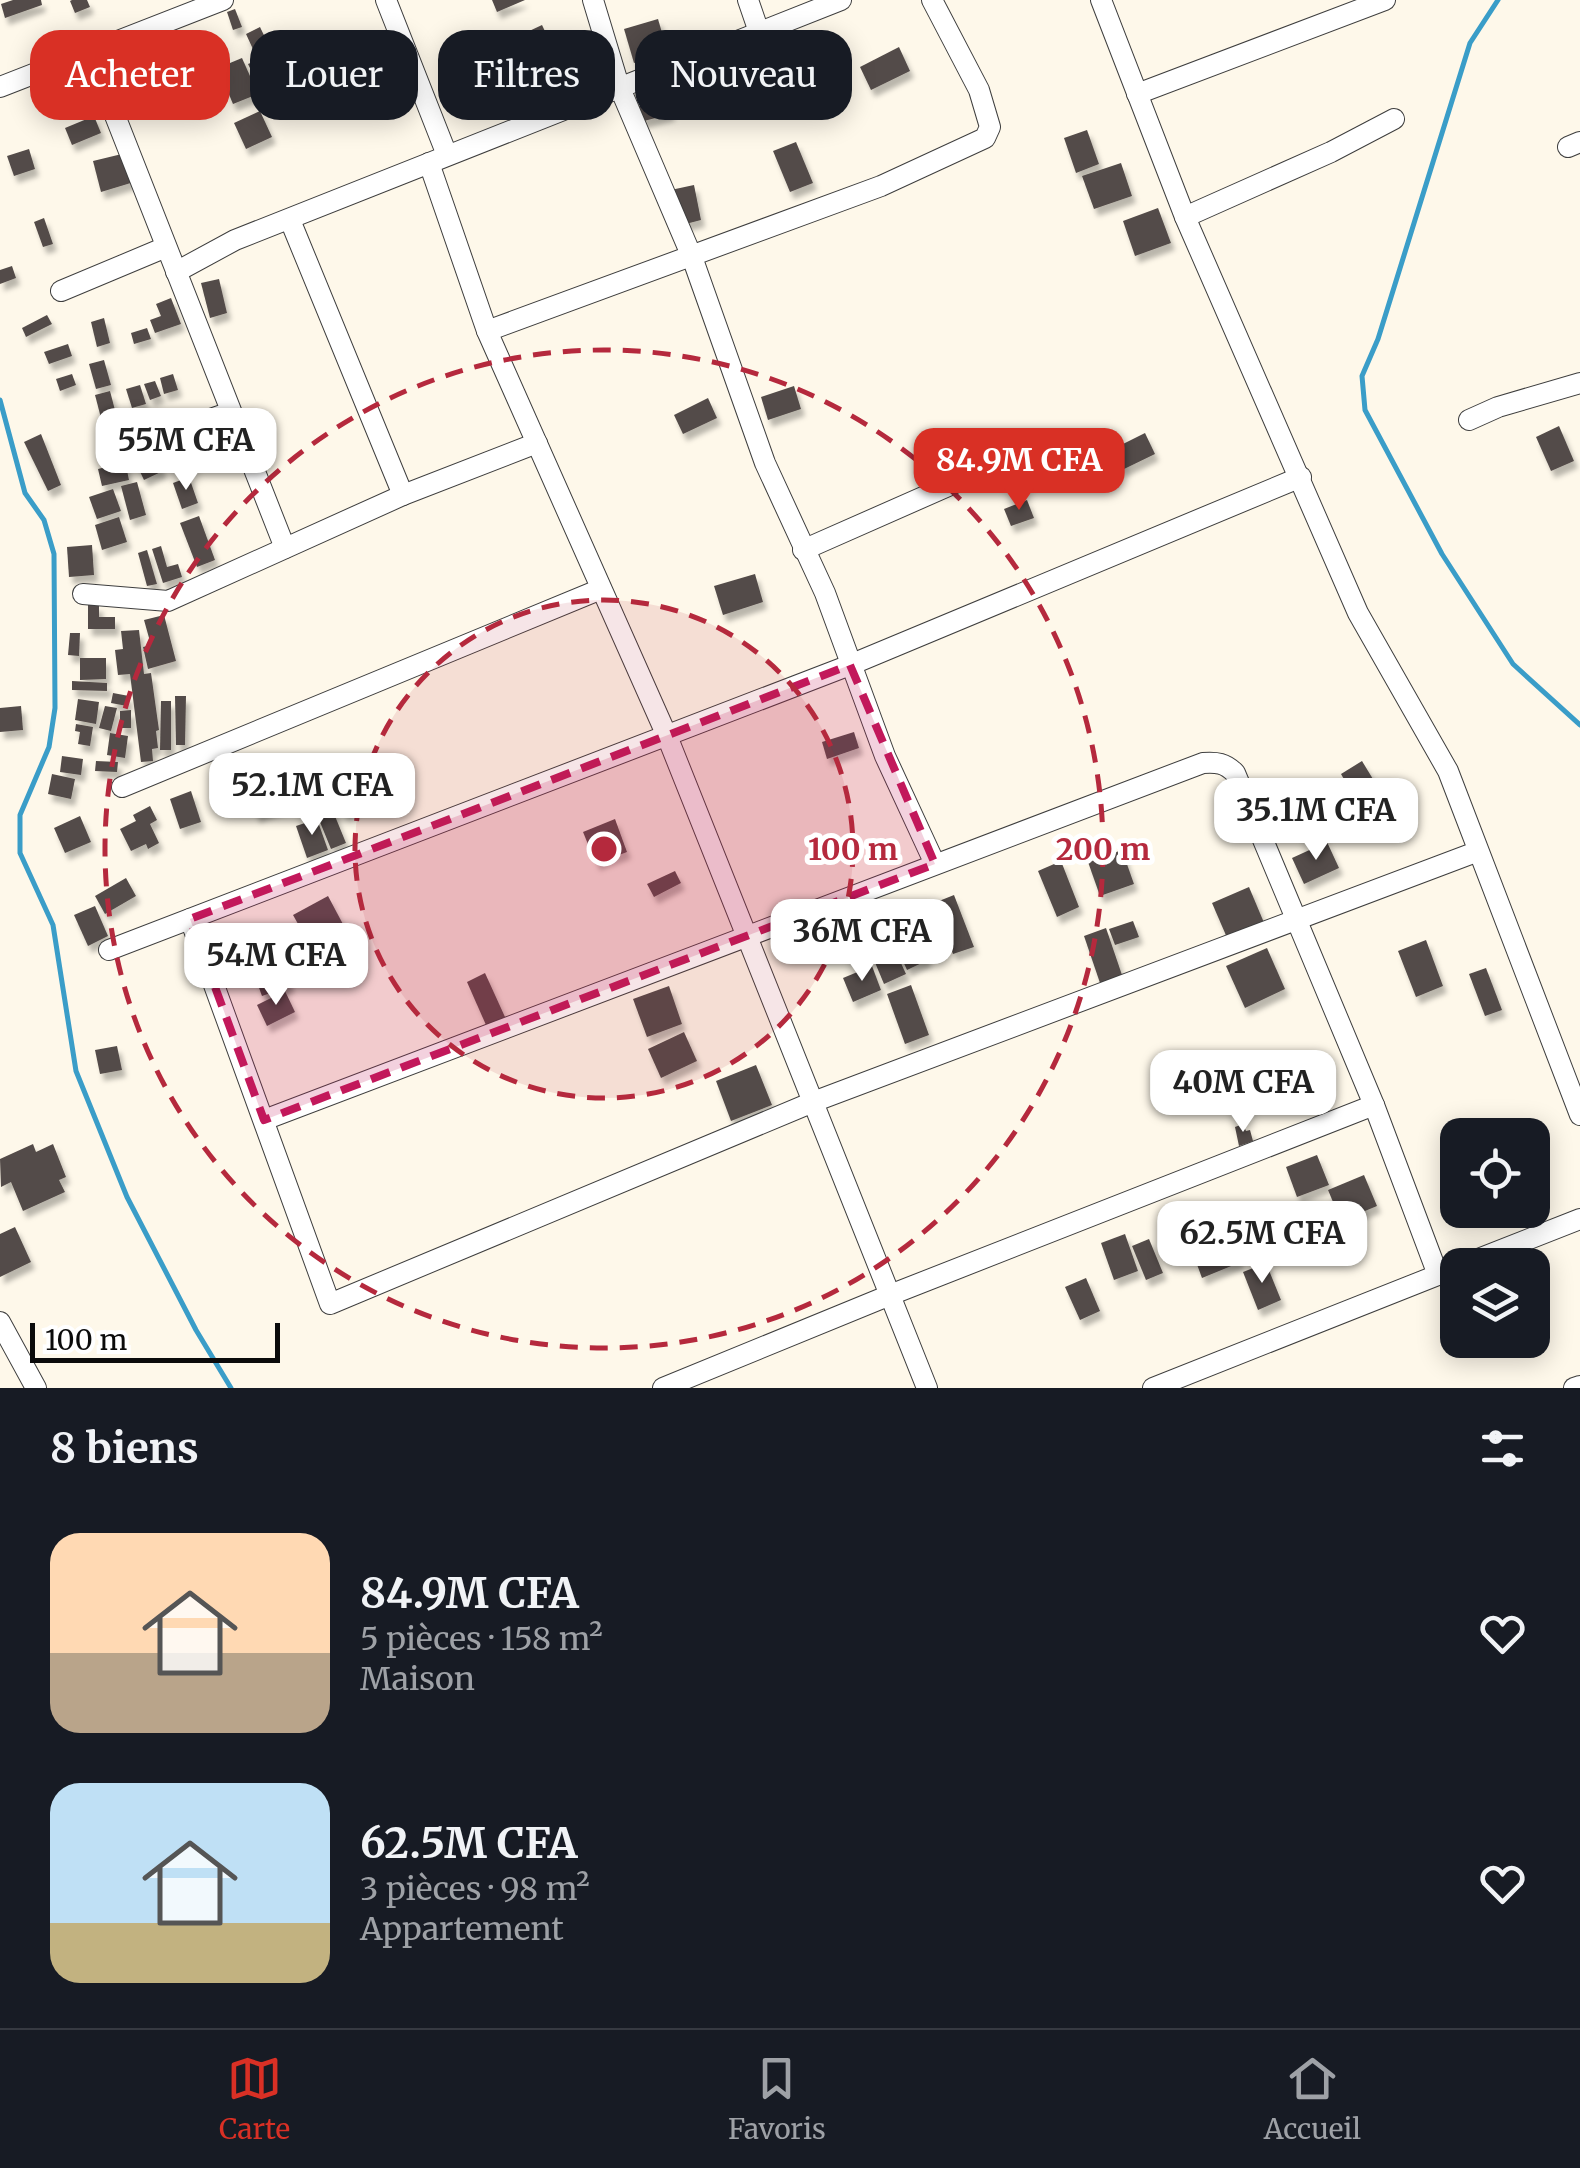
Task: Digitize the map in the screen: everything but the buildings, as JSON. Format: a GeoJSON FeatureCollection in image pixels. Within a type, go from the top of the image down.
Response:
{"type":"FeatureCollection","features":[{"type":"Feature","properties":{"kind":"street"},"geometry":{"type":"LineString","coordinates":[[146,30],[223,0]]}},
{"type":"Feature","properties":{"kind":"street"},"geometry":{"type":"LineString","coordinates":[[386,0],[438,159],[487,331],[667,736],[927,1388]]}},
{"type":"Feature","properties":{"kind":"street"},"geometry":{"type":"LineString","coordinates":[[593,0],[619,86],[692,257],[766,463],[824,593],[884,756],[935,864]]}},
{"type":"Feature","properties":{"kind":"street"},"geometry":{"type":"LineString","coordinates":[[748,0],[759,30]]}},
{"type":"Feature","properties":{"kind":"street"},"geometry":{"type":"LineString","coordinates":[[765,30],[841,0]]}},
{"type":"Feature","properties":{"kind":"street"},"geometry":{"type":"LineString","coordinates":[[487,331],[881,186],[990,134],[978,90],[932,0]]}},
{"type":"Feature","properties":{"kind":"street"},"geometry":{"type":"LineString","coordinates":[[1101,0],[1185,217],[1358,613],[1448,771],[1580,1115]]}},
{"type":"Feature","properties":{"kind":"street"},"geometry":{"type":"LineString","coordinates":[[1137,94],[1386,0]]}},
{"type":"Feature","properties":{"kind":"street"},"geometry":{"type":"LineString","coordinates":[[0,87],[30,75]]}},
{"type":"Feature","properties":{"kind":"street"},"geometry":{"type":"LineString","coordinates":[[176,272],[235,240],[635,80]]}},
{"type":"Feature","properties":{"kind":"street"},"geometry":{"type":"LineString","coordinates":[[1185,217],[1331,152],[1394,119]]}},
{"type":"Feature","properties":{"kind":"street"},"geometry":{"type":"LineString","coordinates":[[117,120],[285,548]]}},
{"type":"Feature","properties":{"kind":"street"},"geometry":{"type":"LineString","coordinates":[[290,220],[404,495]]}},
{"type":"Feature","properties":{"kind":"street"},"geometry":{"type":"LineString","coordinates":[[61,291],[166,247]]}},
{"type":"Feature","properties":{"kind":"street"},"geometry":{"type":"LineString","coordinates":[[1469,420],[1498,407],[1580,383]]}},
{"type":"Feature","properties":{"kind":"street"},"geometry":{"type":"LineString","coordinates":[[130,448],[232,412]]}},
{"type":"Feature","properties":{"kind":"street"},"geometry":{"type":"LineString","coordinates":[[82,594],[168,601],[404,495],[536,444]]}},
{"type":"Feature","properties":{"kind":"street"},"geometry":{"type":"LineString","coordinates":[[803,550],[998,464],[1052,450]]}},
{"type":"Feature","properties":{"kind":"street"},"geometry":{"type":"LineString","coordinates":[[109,950],[850,665],[1300,477]]}},
{"type":"Feature","properties":{"kind":"street"},"geometry":{"type":"LineString","coordinates":[[122,787],[601,589]]}},
{"type":"Feature","properties":{"kind":"street"},"geometry":{"type":"LineString","coordinates":[[264,1120],[1203,763],[1217,762],[1235,773],[1374,1106],[1443,1248]]}},
{"type":"Feature","properties":{"kind":"street"},"geometry":{"type":"LineString","coordinates":[[190,919],[330,1304],[813,1102],[1476,852]]}},
{"type":"Feature","properties":{"kind":"street"},"geometry":{"type":"LineString","coordinates":[[662,1388],[890,1294],[1374,1106]]}},
{"type":"Feature","properties":{"kind":"street"},"geometry":{"type":"LineString","coordinates":[[1506,1248],[1580,1219]]}},
{"type":"Feature","properties":{"kind":"street"},"geometry":{"type":"LineString","coordinates":[[1154,1388],[1201,1379],[1440,1275]]}},
{"type":"Feature","properties":{"kind":"street"},"geometry":{"type":"LineString","coordinates":[[0,1322],[36,1388]]}},
{"type":"Feature","properties":{"kind":"highlighted area"},"geometry":{"type":"Polygon","coordinates":[[[850,665],[935,864],[264,1120],[190,919],[850,665]]]}},
{"type":"Feature","properties":{"kind":"waterway"},"geometry":{"type":"LineString","coordinates":[[1498,0],[1470,43],[1378,339],[1362,376],[1365,410],[1442,554],[1513,664],[1580,725]]}},
{"type":"Feature","properties":{"kind":"waterway"},"geometry":{"type":"LineString","coordinates":[[0,400],[25,493],[44,520],[54,554],[55,708],[49,747],[20,815],[20,853],[53,925],[76,1071],[127,1197],[196,1330],[231,1388]]}}]}
